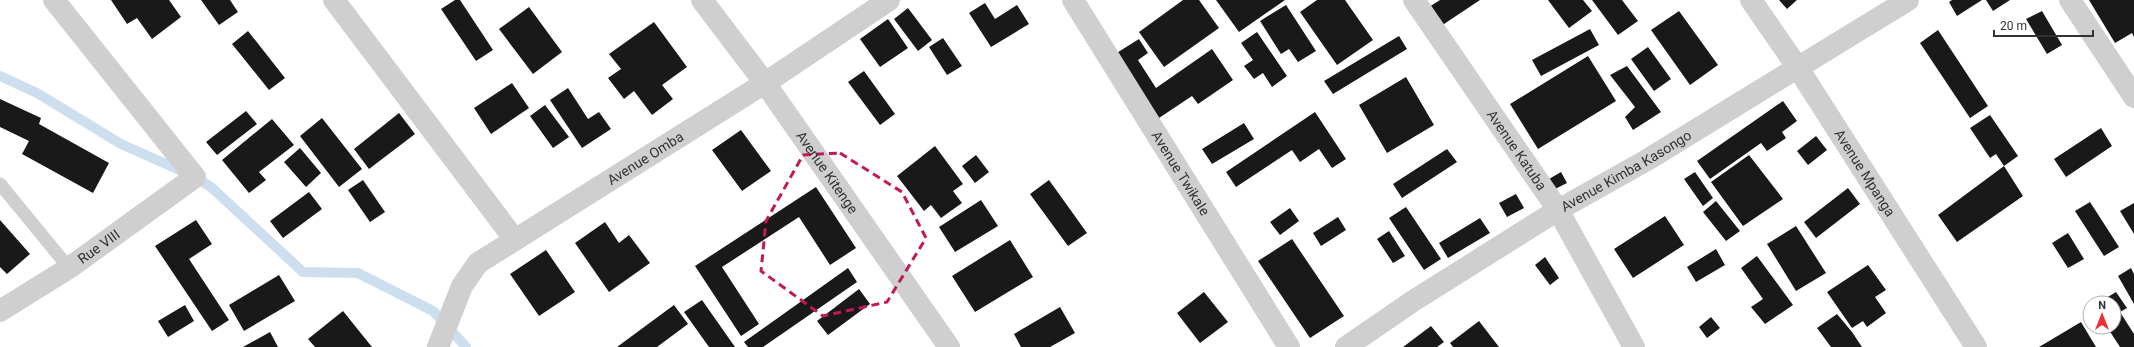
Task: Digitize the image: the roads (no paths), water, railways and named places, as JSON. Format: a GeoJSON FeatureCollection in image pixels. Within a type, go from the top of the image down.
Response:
{"type":"FeatureCollection","features":[{"type":"Feature","properties":{"kind":"street","name":"Rue VIII"},"geometry":{"type":"LineString","coordinates":[[0,311],[69,268],[195,177],[54,0]]}},
{"type":"Feature","properties":{"kind":"street"},"geometry":{"type":"LineString","coordinates":[[334,0],[515,240]]}},
{"type":"Feature","properties":{"kind":"street","name":"Avenue Kitenge"},"geometry":{"type":"LineString","coordinates":[[702,0],[765,83],[949,347]]}},
{"type":"Feature","properties":{"kind":"street","name":"Avenue Omba"},"geometry":{"type":"LineString","coordinates":[[438,347],[466,280],[478,264],[765,83],[889,0]]}},
{"type":"Feature","properties":{"kind":"street","name":"Avenue Twikale"},"geometry":{"type":"LineString","coordinates":[[1073,0],[1289,347]]}},
{"type":"Feature","properties":{"kind":"street","name":"Avenue Katuba"},"geometry":{"type":"LineString","coordinates":[[1414,0],[1558,210],[1634,347]]}},
{"type":"Feature","properties":{"kind":"street","name":"Avenue Mpanga"},"geometry":{"type":"LineString","coordinates":[[1751,0],[1798,68],[1976,347]]}},
{"type":"Feature","properties":{"kind":"street","name":"Avenue Kimba Kasongo"},"geometry":{"type":"LineString","coordinates":[[1346,347],[1413,301],[1558,210],[1647,160],[1908,0]]}},
{"type":"Feature","properties":{"kind":"street"},"geometry":{"type":"LineString","coordinates":[[2070,0],[2134,97]]}},
{"type":"Feature","properties":{"kind":"lane"},"geometry":{"type":"LineString","coordinates":[[0,184],[69,268]]}},
{"type":"Feature","properties":{"kind":"waterway"},"geometry":{"type":"LineString","coordinates":[[0,76],[37,93],[121,144],[195,177],[211,187],[303,272],[358,273],[433,311],[466,347]]}}]}
